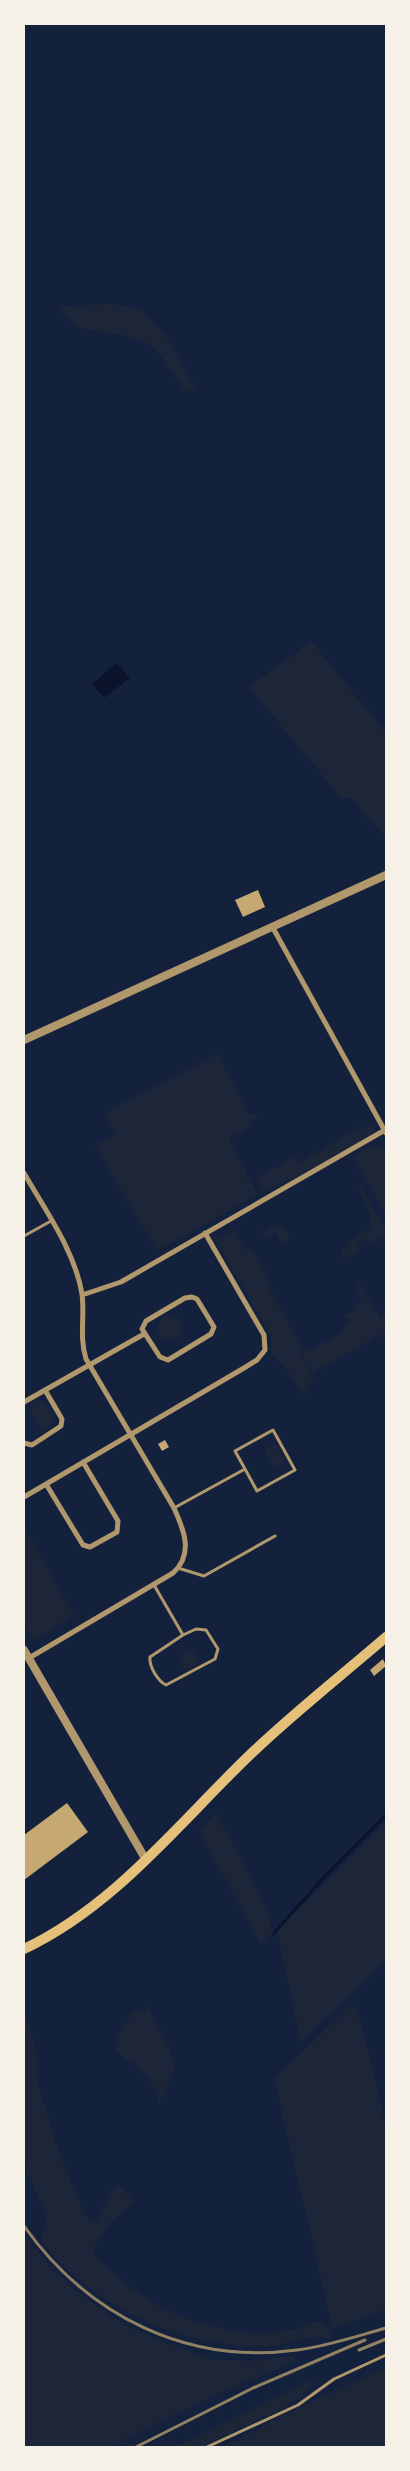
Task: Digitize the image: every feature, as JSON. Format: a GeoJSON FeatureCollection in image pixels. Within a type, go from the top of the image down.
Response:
{"type":"FeatureCollection","features":[{"type":"Feature","properties":{"kind":"main road"},"geometry":{"type":"LineString","coordinates":[[24,1949],[84,1912],[146,1860],[253,1752],[386,1637]]}},
{"type":"Feature","properties":{"kind":"street"},"geometry":{"type":"LineString","coordinates":[[24,1040],[386,875]]}},
{"type":"Feature","properties":{"kind":"street"},"geometry":{"type":"LineString","coordinates":[[82,1295],[121,1282],[386,1132],[273,928]]}},
{"type":"Feature","properties":{"kind":"street"},"geometry":{"type":"LineString","coordinates":[[24,1173],[75,1268],[82,1295],[82,1338],[89,1366],[174,1508],[186,1546],[184,1558],[178,1568],[154,1585],[29,1658]]}},
{"type":"Feature","properties":{"kind":"street"},"geometry":{"type":"LineString","coordinates":[[24,1497],[244,1368],[257,1360],[265,1350],[264,1335],[205,1233]]}},
{"type":"Feature","properties":{"kind":"street"},"geometry":{"type":"LineString","coordinates":[[185,1298],[197,1299],[214,1327],[212,1334],[168,1360],[160,1357],[144,1334],[142,1329],[146,1321],[185,1298]]}},
{"type":"Feature","properties":{"kind":"street"},"geometry":{"type":"LineString","coordinates":[[24,1402],[144,1334]]}},
{"type":"Feature","properties":{"kind":"street"},"geometry":{"type":"LineString","coordinates":[[24,1443],[32,1445],[61,1426],[62,1419],[45,1390]]}},
{"type":"Feature","properties":{"kind":"street"},"geometry":{"type":"LineString","coordinates":[[46,1484],[83,1546],[90,1547],[117,1532],[118,1521],[83,1462]]}},
{"type":"Feature","properties":{"kind":"street"},"geometry":{"type":"LineString","coordinates":[[24,1650],[146,1860]]}},
{"type":"Feature","properties":{"kind":"lane"},"geometry":{"type":"LineString","coordinates":[[24,1236],[51,1221]]}},
{"type":"Feature","properties":{"kind":"lane"},"geometry":{"type":"LineString","coordinates":[[273,1430],[295,1470],[257,1491],[245,1469],[235,1451],[273,1430]]}},
{"type":"Feature","properties":{"kind":"lane"},"geometry":{"type":"LineString","coordinates":[[174,1508],[245,1469]]}},
{"type":"Feature","properties":{"kind":"lane"},"geometry":{"type":"LineString","coordinates":[[178,1568],[204,1576],[275,1536]]}},
{"type":"Feature","properties":{"kind":"lane"},"geometry":{"type":"LineString","coordinates":[[154,1585],[183,1635]]}},
{"type":"Feature","properties":{"kind":"lane"},"geometry":{"type":"LineString","coordinates":[[196,1630],[206,1630],[218,1649],[215,1658],[166,1686],[161,1683],[150,1663],[150,1657],[183,1635],[196,1630]]}},
{"type":"Feature","properties":{"kind":"lane"},"geometry":{"type":"LineString","coordinates":[[208,2447],[289,2409],[334,2380],[386,2355]]}},
{"type":"Feature","properties":{"kind":"shaded area"},"geometry":{"type":"Polygon","coordinates":[[[112,304],[135,308],[151,319],[173,347],[196,389],[186,392],[162,358],[144,342],[132,337],[86,329],[67,317],[59,306],[112,304]]]}},
{"type":"Feature","properties":{"kind":"shaded area"},"geometry":{"type":"Polygon","coordinates":[[[311,641],[386,733],[386,838],[351,797],[342,799],[249,687],[311,641]]]}},
{"type":"Feature","properties":{"kind":"shaded area"},"geometry":{"type":"Polygon","coordinates":[[[117,663],[130,678],[104,698],[92,684],[117,663]]]}},
{"type":"Feature","properties":{"kind":"shaded area"},"geometry":{"type":"Polygon","coordinates":[[[217,1054],[250,1115],[255,1113],[258,1118],[250,1122],[252,1126],[229,1139],[258,1195],[254,1197],[237,1165],[253,1197],[157,1251],[95,1145],[116,1134],[104,1113],[217,1054]]]}},
{"type":"Feature","properties":{"kind":"shaded area"},"geometry":{"type":"Polygon","coordinates":[[[373,1124],[374,1130],[372,1134],[294,1179],[293,1177],[263,1193],[255,1179],[295,1156],[299,1163],[362,1126],[364,1130],[373,1124]]]}},
{"type":"Feature","properties":{"kind":"shaded area"},"geometry":{"type":"Polygon","coordinates":[[[373,1145],[381,1146],[386,1150],[386,1215],[353,1157],[373,1145]]]}},
{"type":"Feature","properties":{"kind":"shaded area"},"geometry":{"type":"Polygon","coordinates":[[[361,1186],[386,1230],[386,1240],[384,1236],[370,1244],[365,1239],[357,1244],[359,1251],[342,1260],[342,1251],[347,1248],[348,1242],[371,1228],[368,1206],[358,1188],[361,1186]]]}},
{"type":"Feature","properties":{"kind":"shaded area"},"geometry":{"type":"Polygon","coordinates":[[[275,1224],[284,1227],[290,1238],[282,1244],[276,1233],[267,1238],[263,1232],[275,1224]]]}},
{"type":"Feature","properties":{"kind":"shaded area"},"geometry":{"type":"Polygon","coordinates":[[[234,1230],[245,1250],[251,1248],[265,1271],[263,1272],[270,1285],[268,1286],[303,1350],[300,1354],[313,1377],[304,1395],[289,1373],[271,1353],[271,1336],[214,1238],[215,1232],[219,1238],[234,1230]]]}},
{"type":"Feature","properties":{"kind":"shaded area"},"geometry":{"type":"Polygon","coordinates":[[[359,1281],[380,1318],[386,1315],[386,1332],[312,1373],[302,1354],[305,1348],[311,1350],[339,1334],[349,1321],[345,1314],[353,1313],[356,1307],[353,1304],[359,1303],[362,1298],[355,1284],[359,1281]]]}},
{"type":"Feature","properties":{"kind":"shaded area"},"geometry":{"type":"Polygon","coordinates":[[[170,1316],[179,1319],[182,1328],[179,1337],[170,1340],[161,1337],[158,1328],[161,1319],[170,1316]]]}},
{"type":"Feature","properties":{"kind":"shaded area"},"geometry":{"type":"Polygon","coordinates":[[[38,1400],[44,1402],[54,1420],[52,1425],[45,1430],[40,1428],[29,1409],[31,1404],[38,1400]]]}},
{"type":"Feature","properties":{"kind":"shaded area"},"geometry":{"type":"Polygon","coordinates":[[[272,1445],[277,1446],[285,1461],[280,1467],[276,1467],[266,1453],[266,1448],[272,1445]]]}},
{"type":"Feature","properties":{"kind":"shaded area"},"geometry":{"type":"Polygon","coordinates":[[[24,1528],[74,1616],[33,1640],[24,1625],[24,1528]]]}},
{"type":"Feature","properties":{"kind":"shaded area"},"geometry":{"type":"Polygon","coordinates":[[[191,1650],[201,1661],[188,1670],[185,1669],[179,1657],[191,1650]]]}},
{"type":"Feature","properties":{"kind":"shaded area"},"geometry":{"type":"Polygon","coordinates":[[[216,1813],[267,1911],[273,1931],[261,1944],[199,1831],[216,1813]]]}},
{"type":"Feature","properties":{"kind":"shaded area"},"geometry":{"type":"Polygon","coordinates":[[[386,1822],[386,1960],[301,2042],[277,1931],[386,1822]]]}},
{"type":"Feature","properties":{"kind":"shaded area"},"geometry":{"type":"Polygon","coordinates":[[[352,2004],[358,2015],[369,2052],[386,2129],[386,2310],[333,2329],[274,2079],[352,2004]]]}},
{"type":"Feature","properties":{"kind":"shaded area"},"geometry":{"type":"Polygon","coordinates":[[[147,2006],[169,2048],[175,2067],[159,2104],[157,2093],[147,2075],[116,2051],[117,2038],[135,2009],[145,2012],[147,2006]]]}},
{"type":"Feature","properties":{"kind":"shaded area"},"geometry":{"type":"Polygon","coordinates":[[[24,2010],[36,2051],[36,2077],[58,2150],[83,2211],[88,2218],[95,2222],[101,2214],[110,2194],[118,2184],[134,2202],[102,2234],[94,2249],[95,2255],[112,2272],[147,2299],[185,2318],[251,2333],[289,2331],[318,2322],[329,2329],[332,2334],[329,2338],[310,2337],[279,2345],[262,2346],[230,2344],[199,2339],[140,2319],[112,2304],[86,2286],[62,2265],[41,2241],[47,2218],[27,2172],[24,2155],[24,2010]]]}},
{"type":"Feature","properties":{"kind":"shaded area"},"geometry":{"type":"Polygon","coordinates":[[[24,2234],[52,2269],[73,2289],[125,2325],[206,2359],[257,2361],[290,2356],[296,2358],[296,2361],[217,2394],[110,2447],[24,2447],[24,2234]]]}},
{"type":"Feature","properties":{"kind":"shaded area"},"geometry":{"type":"Polygon","coordinates":[[[386,2367],[386,2447],[223,2447],[298,2408],[386,2367]]]}},
{"type":"Feature","properties":{"kind":"shaded area"},"geometry":{"type":"Polygon","coordinates":[[[317,2380],[298,2399],[282,2409],[201,2447],[175,2447],[302,2384],[317,2380]]]}},
{"type":"Feature","properties":{"kind":"building"},"geometry":{"type":"Polygon","coordinates":[[[258,890],[265,907],[243,917],[235,900],[258,890]]]}},
{"type":"Feature","properties":{"kind":"building"},"geometry":{"type":"Polygon","coordinates":[[[165,1440],[169,1447],[162,1451],[158,1444],[165,1440]]]}},
{"type":"Feature","properties":{"kind":"building"},"geometry":{"type":"Polygon","coordinates":[[[383,1659],[386,1666],[374,1676],[370,1670],[383,1659]]]}},
{"type":"Feature","properties":{"kind":"building"},"geometry":{"type":"Polygon","coordinates":[[[67,1803],[88,1832],[24,1880],[24,1835],[67,1803]]]}},
{"type":"Feature","properties":{"kind":"waterway"},"geometry":{"type":"LineString","coordinates":[[274,1933],[328,1873],[386,1815]]}},
{"type":"Feature","properties":{"kind":"railway"},"geometry":{"type":"LineString","coordinates":[[24,2226],[50,2258],[78,2285],[110,2309],[143,2327],[179,2341],[217,2350],[256,2353],[309,2348],[386,2328]]}},
{"type":"Feature","properties":{"kind":"railway"},"geometry":{"type":"LineString","coordinates":[[359,2350],[386,2339]]}},
{"type":"Feature","properties":{"kind":"railway"},"geometry":{"type":"LineString","coordinates":[[136,2447],[253,2388],[365,2340]]}}]}
